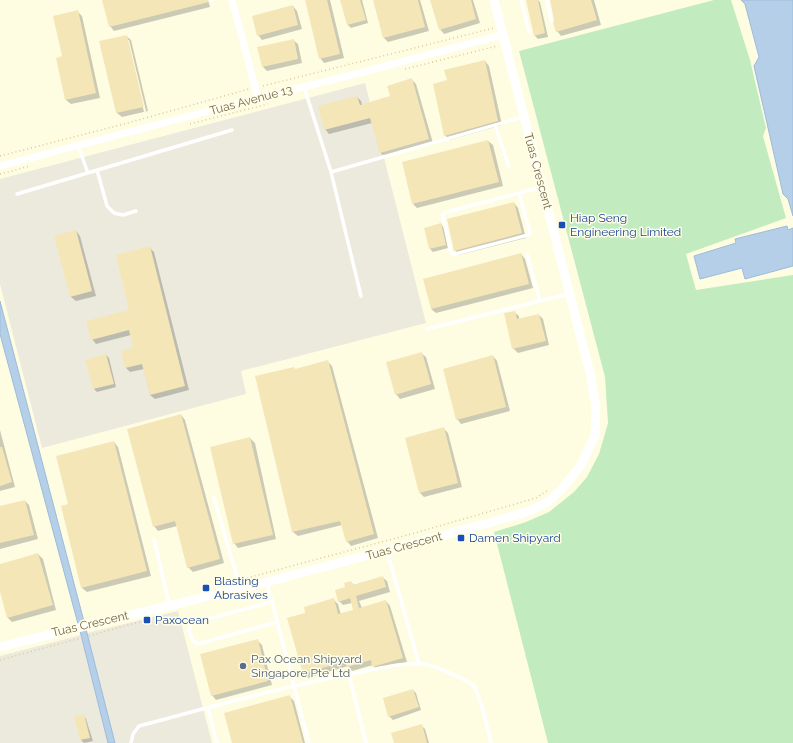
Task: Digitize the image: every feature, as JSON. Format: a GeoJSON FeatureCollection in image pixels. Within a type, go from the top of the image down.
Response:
{"type":"FeatureCollection","features":[{"type":"Feature","properties":{"kind":"street"},"geometry":{"type":"LineString","coordinates":[[232,0],[258,98]]}},
{"type":"Feature","properties":{"kind":"street","name":"Tuas Crescent"},"geometry":{"type":"LineString","coordinates":[[0,647],[170,606],[239,584],[266,582],[530,511],[550,501],[581,465],[595,436],[596,407],[591,377],[543,181],[498,36],[494,0]]}},
{"type":"Feature","properties":{"kind":"street","name":"Tuas Avenue 13"},"geometry":{"type":"LineString","coordinates":[[0,166],[498,36]]}},
{"type":"Feature","properties":{"kind":"lane"},"geometry":{"type":"LineString","coordinates":[[521,0],[529,32]]}},
{"type":"Feature","properties":{"kind":"lane"},"geometry":{"type":"LineString","coordinates":[[547,0],[551,20]]}},
{"type":"Feature","properties":{"kind":"lane"},"geometry":{"type":"LineString","coordinates":[[304,87],[331,172],[361,296]]}},
{"type":"Feature","properties":{"kind":"lane"},"geometry":{"type":"LineString","coordinates":[[331,172],[523,117]]}},
{"type":"Feature","properties":{"kind":"lane"},"geometry":{"type":"LineString","coordinates":[[494,125],[509,167]]}},
{"type":"Feature","properties":{"kind":"lane"},"geometry":{"type":"LineString","coordinates":[[17,194],[232,130]]}},
{"type":"Feature","properties":{"kind":"lane"},"geometry":{"type":"LineString","coordinates":[[78,146],[88,173]]}},
{"type":"Feature","properties":{"kind":"lane"},"geometry":{"type":"LineString","coordinates":[[97,170],[107,206],[114,213],[123,215],[136,211]]}},
{"type":"Feature","properties":{"kind":"lane"},"geometry":{"type":"LineString","coordinates":[[519,193],[530,233],[528,235],[455,254],[451,253],[443,214],[519,193],[543,181]]}},
{"type":"Feature","properties":{"kind":"lane"},"geometry":{"type":"LineString","coordinates":[[527,254],[540,301]]}},
{"type":"Feature","properties":{"kind":"lane"},"geometry":{"type":"LineString","coordinates":[[428,329],[570,294]]}},
{"type":"Feature","properties":{"kind":"lane"},"geometry":{"type":"LineString","coordinates":[[214,498],[239,584]]}},
{"type":"Feature","properties":{"kind":"lane"},"geometry":{"type":"LineString","coordinates":[[154,539],[170,606]]}},
{"type":"Feature","properties":{"kind":"lane"},"geometry":{"type":"LineString","coordinates":[[387,550],[419,664]]}},
{"type":"Feature","properties":{"kind":"lane"},"geometry":{"type":"LineString","coordinates":[[266,582],[309,743]]}},
{"type":"Feature","properties":{"kind":"lane"},"geometry":{"type":"LineString","coordinates":[[272,602],[192,623],[189,630],[193,641],[198,644],[277,622]]}},
{"type":"Feature","properties":{"kind":"lane"},"geometry":{"type":"LineString","coordinates":[[131,743],[133,734],[139,726],[294,686],[349,674],[408,664],[424,664],[437,667],[473,685],[478,693],[491,743]]}},
{"type":"Feature","properties":{"kind":"lane"},"geometry":{"type":"LineString","coordinates":[[349,674],[366,743]]}},
{"type":"Feature","properties":{"kind":"lane"},"geometry":{"type":"LineString","coordinates":[[208,708],[217,743]]}},
{"type":"Feature","properties":{"kind":"path"},"geometry":{"type":"LineString","coordinates":[[492,28],[498,36],[497,46]]}},
{"type":"Feature","properties":{"kind":"path"},"geometry":{"type":"LineString","coordinates":[[239,584],[536,498],[551,487]]}},
{"type":"Feature","properties":{"kind":"shaded area"},"geometry":{"type":"Polygon","coordinates":[[[365,83],[426,323],[241,371],[246,394],[42,448],[0,284],[0,179],[365,83]]]}},
{"type":"Feature","properties":{"kind":"shaded area"},"geometry":{"type":"Polygon","coordinates":[[[178,611],[212,743],[115,743],[87,633],[178,611]]]}},
{"type":"Feature","properties":{"kind":"shaded area"},"geometry":{"type":"Polygon","coordinates":[[[81,635],[108,743],[0,743],[0,656],[81,635]]]}},
{"type":"Feature","properties":{"kind":"green space"},"geometry":{"type":"Polygon","coordinates":[[[714,0],[731,0],[750,60],[766,128],[763,136],[786,218],[686,254],[696,290],[793,275],[793,743],[548,743],[494,532],[526,522],[549,512],[574,492],[587,477],[599,454],[608,423],[605,377],[519,51],[714,0]]]}},
{"type":"Feature","properties":{"kind":"water"},"geometry":{"type":"Polygon","coordinates":[[[741,0],[793,0],[793,216],[788,199],[783,194],[754,66],[759,57],[745,4],[741,0]]]}},
{"type":"Feature","properties":{"kind":"water"},"geometry":{"type":"Polygon","coordinates":[[[787,226],[788,230],[793,228],[793,266],[745,279],[742,268],[700,279],[694,256],[736,243],[735,239],[787,226]]]}},
{"type":"Feature","properties":{"kind":"water"},"geometry":{"type":"Polygon","coordinates":[[[0,301],[115,743],[108,743],[81,635],[0,334],[0,301]]]}},
{"type":"Feature","properties":{"kind":"building"},"geometry":{"type":"Polygon","coordinates":[[[102,0],[208,0],[209,2],[109,27],[102,0]]]}},
{"type":"Feature","properties":{"kind":"building"},"geometry":{"type":"Polygon","coordinates":[[[305,0],[327,0],[340,54],[319,59],[305,0]]]}},
{"type":"Feature","properties":{"kind":"building"},"geometry":{"type":"Polygon","coordinates":[[[340,0],[360,0],[366,20],[347,25],[340,0]]]}},
{"type":"Feature","properties":{"kind":"building"},"geometry":{"type":"Polygon","coordinates":[[[373,0],[418,0],[425,27],[383,38],[373,0]]]}},
{"type":"Feature","properties":{"kind":"building"},"geometry":{"type":"Polygon","coordinates":[[[430,0],[471,0],[476,19],[439,30],[430,0]]]}},
{"type":"Feature","properties":{"kind":"building"},"geometry":{"type":"Polygon","coordinates":[[[526,0],[538,0],[545,33],[534,36],[526,0]]]}},
{"type":"Feature","properties":{"kind":"building"},"geometry":{"type":"Polygon","coordinates":[[[550,0],[591,0],[597,20],[556,32],[553,23],[554,20],[550,0]]]}},
{"type":"Feature","properties":{"kind":"building"},"geometry":{"type":"Polygon","coordinates":[[[293,5],[298,25],[257,36],[252,16],[293,5]]]}},
{"type":"Feature","properties":{"kind":"building"},"geometry":{"type":"Polygon","coordinates":[[[78,10],[96,93],[65,100],[56,58],[62,56],[53,16],[78,10]]]}},
{"type":"Feature","properties":{"kind":"building"},"geometry":{"type":"Polygon","coordinates":[[[127,35],[144,107],[116,113],[99,41],[127,35]]]}},
{"type":"Feature","properties":{"kind":"building"},"geometry":{"type":"Polygon","coordinates":[[[294,39],[298,59],[262,67],[257,47],[294,39]]]}},
{"type":"Feature","properties":{"kind":"building"},"geometry":{"type":"Polygon","coordinates":[[[485,60],[498,121],[444,136],[433,84],[447,80],[444,70],[485,60]]]}},
{"type":"Feature","properties":{"kind":"building"},"geometry":{"type":"Polygon","coordinates":[[[412,78],[429,139],[380,153],[370,118],[324,130],[318,106],[357,96],[360,105],[390,96],[387,86],[412,78]]]}},
{"type":"Feature","properties":{"kind":"building"},"geometry":{"type":"Polygon","coordinates":[[[488,140],[499,182],[412,204],[402,162],[488,140]]]}},
{"type":"Feature","properties":{"kind":"building"},"geometry":{"type":"Polygon","coordinates":[[[514,202],[522,233],[454,251],[447,219],[514,202]]]}},
{"type":"Feature","properties":{"kind":"building"},"geometry":{"type":"Polygon","coordinates":[[[441,223],[446,245],[429,249],[424,228],[441,223]]]}},
{"type":"Feature","properties":{"kind":"building"},"geometry":{"type":"Polygon","coordinates":[[[76,230],[92,291],[70,297],[54,236],[76,230]]]}},
{"type":"Feature","properties":{"kind":"building"},"geometry":{"type":"Polygon","coordinates":[[[150,246],[185,386],[150,395],[142,364],[125,368],[121,351],[133,348],[129,330],[91,340],[86,321],[129,310],[116,255],[150,246]]]}},
{"type":"Feature","properties":{"kind":"building"},"geometry":{"type":"Polygon","coordinates":[[[521,253],[529,284],[431,309],[423,279],[521,253]]]}},
{"type":"Feature","properties":{"kind":"building"},"geometry":{"type":"Polygon","coordinates":[[[515,311],[517,319],[539,314],[546,341],[512,349],[504,313],[515,311]]]}},
{"type":"Feature","properties":{"kind":"building"},"geometry":{"type":"Polygon","coordinates":[[[422,352],[431,384],[395,395],[386,362],[422,352]]]}},
{"type":"Feature","properties":{"kind":"building"},"geometry":{"type":"Polygon","coordinates":[[[106,354],[114,384],[93,389],[85,360],[106,354]]]}},
{"type":"Feature","properties":{"kind":"building"},"geometry":{"type":"Polygon","coordinates":[[[493,355],[506,407],[456,420],[443,369],[493,355]]]}},
{"type":"Feature","properties":{"kind":"building"},"geometry":{"type":"Polygon","coordinates":[[[328,360],[374,534],[346,542],[340,521],[292,532],[255,376],[294,367],[295,369],[328,360]]]}},
{"type":"Feature","properties":{"kind":"building"},"geometry":{"type":"Polygon","coordinates":[[[181,414],[220,559],[187,568],[175,521],[153,527],[127,429],[181,414]]]}},
{"type":"Feature","properties":{"kind":"building"},"geometry":{"type":"Polygon","coordinates":[[[444,427],[458,483],[419,493],[405,438],[444,427]]]}},
{"type":"Feature","properties":{"kind":"building"},"geometry":{"type":"Polygon","coordinates":[[[250,437],[273,535],[233,544],[210,447],[250,437]]]}},
{"type":"Feature","properties":{"kind":"building"},"geometry":{"type":"Polygon","coordinates":[[[114,441],[147,571],[81,588],[61,506],[68,504],[56,456],[114,441]]]}},
{"type":"Feature","properties":{"kind":"building"},"geometry":{"type":"Polygon","coordinates":[[[0,447],[2,447],[12,482],[0,486],[0,447]]]}},
{"type":"Feature","properties":{"kind":"building"},"geometry":{"type":"Polygon","coordinates":[[[25,500],[34,535],[0,543],[0,506],[25,500]]]}},
{"type":"Feature","properties":{"kind":"building"},"geometry":{"type":"Polygon","coordinates":[[[38,553],[53,605],[7,618],[0,592],[0,564],[38,553]]]}},
{"type":"Feature","properties":{"kind":"building"},"geometry":{"type":"Polygon","coordinates":[[[383,576],[386,587],[356,596],[359,608],[386,600],[403,658],[372,667],[371,660],[347,667],[345,661],[303,674],[287,618],[305,613],[304,607],[334,598],[338,614],[353,610],[350,598],[338,602],[335,590],[345,587],[344,583],[351,581],[353,585],[383,576]]]}},
{"type":"Feature","properties":{"kind":"building"},"geometry":{"type":"Polygon","coordinates":[[[258,639],[268,681],[211,696],[200,654],[258,639]]]}},
{"type":"Feature","properties":{"kind":"building"},"geometry":{"type":"Polygon","coordinates":[[[413,689],[419,707],[388,717],[383,698],[413,689]]]}},
{"type":"Feature","properties":{"kind":"building"},"geometry":{"type":"Polygon","coordinates":[[[290,695],[303,743],[232,743],[224,713],[290,695]]]}},
{"type":"Feature","properties":{"kind":"building"},"geometry":{"type":"Polygon","coordinates":[[[84,714],[90,738],[80,740],[74,717],[84,714]]]}},
{"type":"Feature","properties":{"kind":"building"},"geometry":{"type":"Polygon","coordinates":[[[422,724],[427,743],[394,743],[391,733],[422,724]]]}},
{"type":"Feature","properties":{"kind":"place","name":"Hiap Seng Engineering Limited"},"geometry":{"type":"Point","coordinates":[562,225]}},
{"type":"Feature","properties":{"kind":"place","name":"Damen Shipyard"},"geometry":{"type":"Point","coordinates":[461,538]}},
{"type":"Feature","properties":{"kind":"place","name":"Blasting Abrasives"},"geometry":{"type":"Point","coordinates":[206,588]}},
{"type":"Feature","properties":{"kind":"place","name":"Paxocean"},"geometry":{"type":"Point","coordinates":[147,620]}},
{"type":"Feature","properties":{"kind":"place","name":"Pax Ocean Shipyard Singapore Pte Ltd"},"geometry":{"type":"Point","coordinates":[243,666]}}]}
